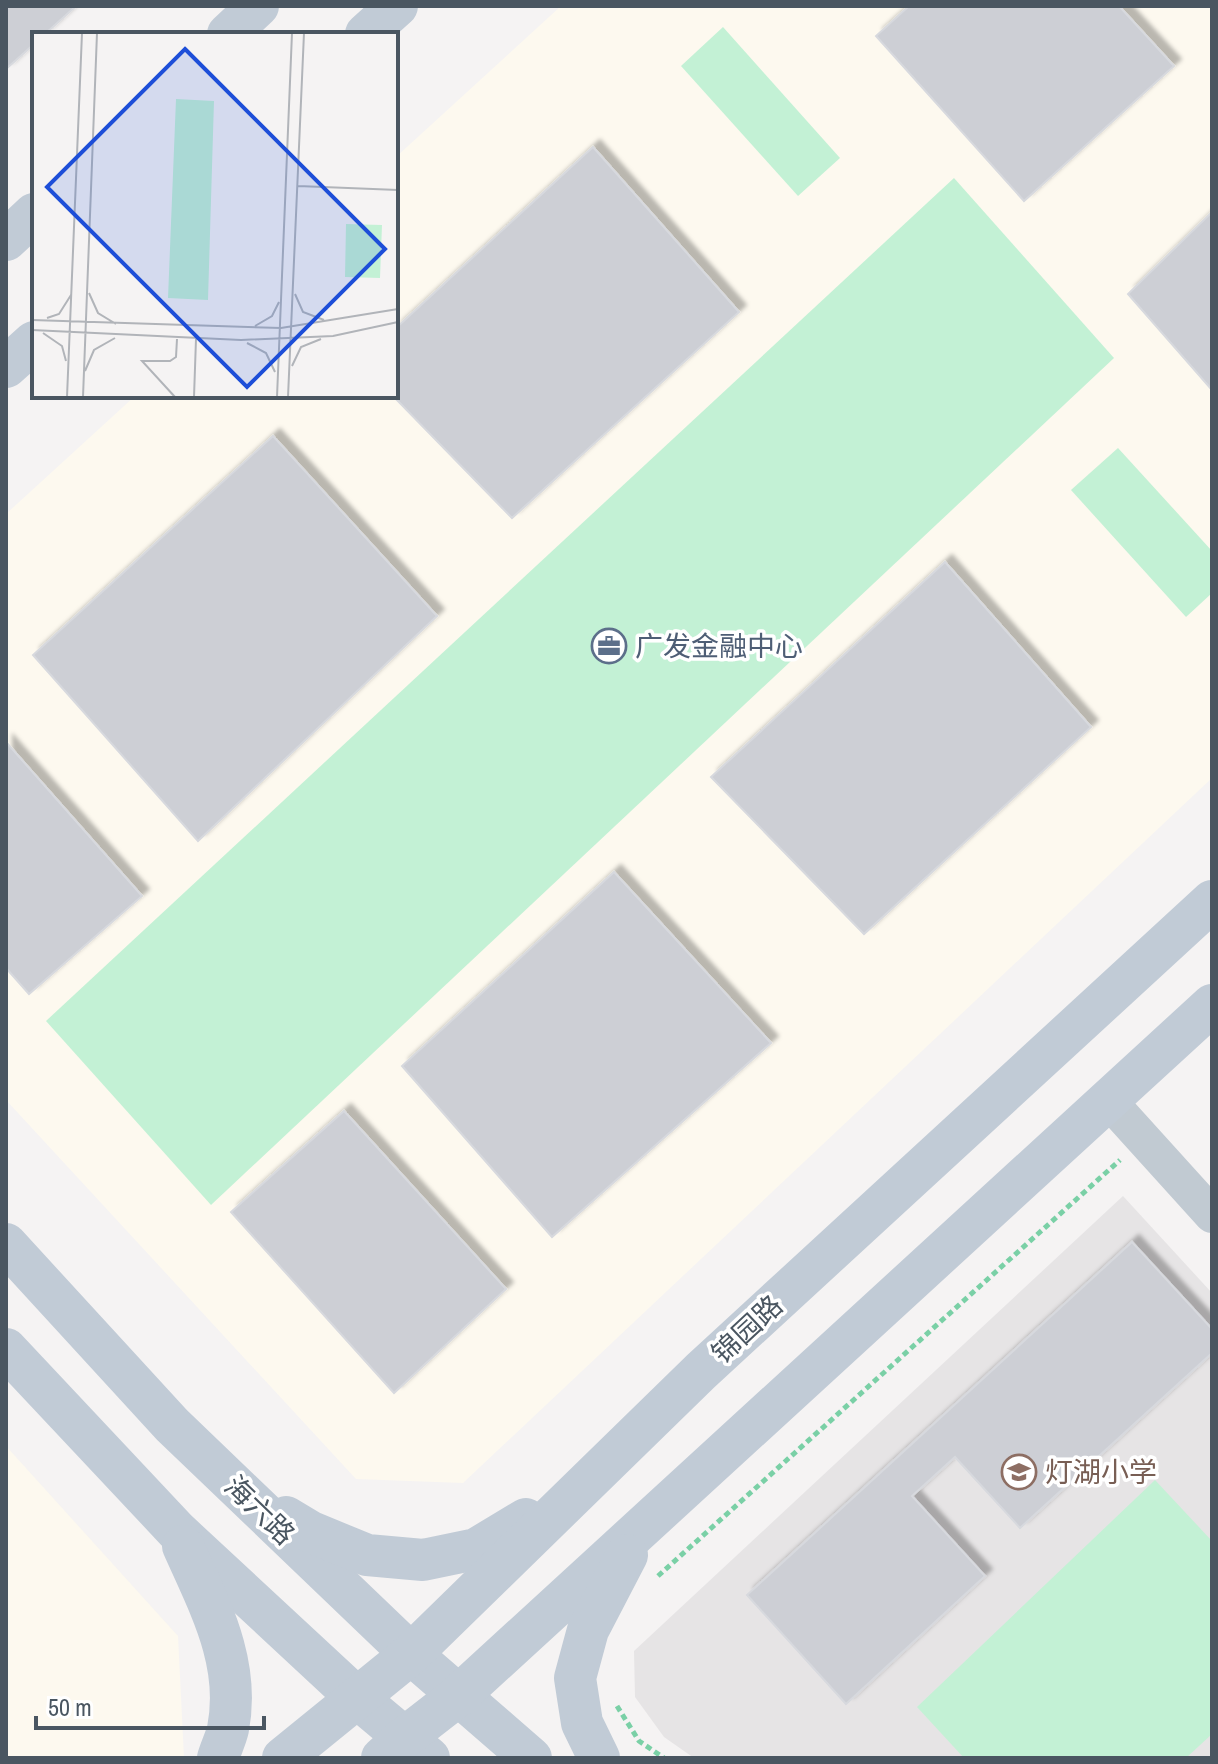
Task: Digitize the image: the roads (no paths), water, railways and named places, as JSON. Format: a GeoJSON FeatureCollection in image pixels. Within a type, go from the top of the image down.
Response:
{"type":"FeatureCollection","features":[{"type":"Feature","properties":{"kind":"main road"},"geometry":{"type":"LineString","coordinates":[[230,32],[258,6]]}},
{"type":"Feature","properties":{"kind":"main road"},"geometry":{"type":"LineString","coordinates":[[368,32],[397,6]]}},
{"type":"Feature","properties":{"kind":"main road"},"geometry":{"type":"LineString","coordinates":[[6,240],[32,216]]}},
{"type":"Feature","properties":{"kind":"main road"},"geometry":{"type":"LineString","coordinates":[[6,367],[32,344]]}},
{"type":"Feature","properties":{"kind":"main road","name":"锦园路"},"geometry":{"type":"LineString","coordinates":[[283,1758],[411,1654],[713,1360],[1212,901]]}},
{"type":"Feature","properties":{"kind":"main road"},"geometry":{"type":"LineString","coordinates":[[6,1349],[176,1530],[356,1697],[405,1751],[458,1696],[1212,1005]]}},
{"type":"Feature","properties":{"kind":"main road","name":"海六路"},"geometry":{"type":"LineString","coordinates":[[6,1244],[172,1425],[411,1654],[531,1758]]}},
{"type":"Feature","properties":{"kind":"main road"},"geometry":{"type":"LineString","coordinates":[[239,1489],[311,1532],[367,1555],[423,1560],[476,1549],[588,1481]]}},
{"type":"Feature","properties":{"kind":"main road"},"geometry":{"type":"LineString","coordinates":[[599,1758],[582,1723],[575,1678],[588,1630],[640,1529]]}},
{"type":"Feature","properties":{"kind":"main road"},"geometry":{"type":"LineString","coordinates":[[176,1530],[227,1656],[231,1693],[228,1730],[218,1758]]}},
{"type":"Feature","properties":{"kind":"street"},"geometry":{"type":"LineString","coordinates":[[1108,1100],[1212,1215]]}},
{"type":"Feature","properties":{"kind":"place","name":"广发金融中心"},"geometry":{"type":"Point","coordinates":[609,646]}},
{"type":"Feature","properties":{"kind":"place","name":"灯湖小学"},"geometry":{"type":"Point","coordinates":[1019,1472]}}]}
